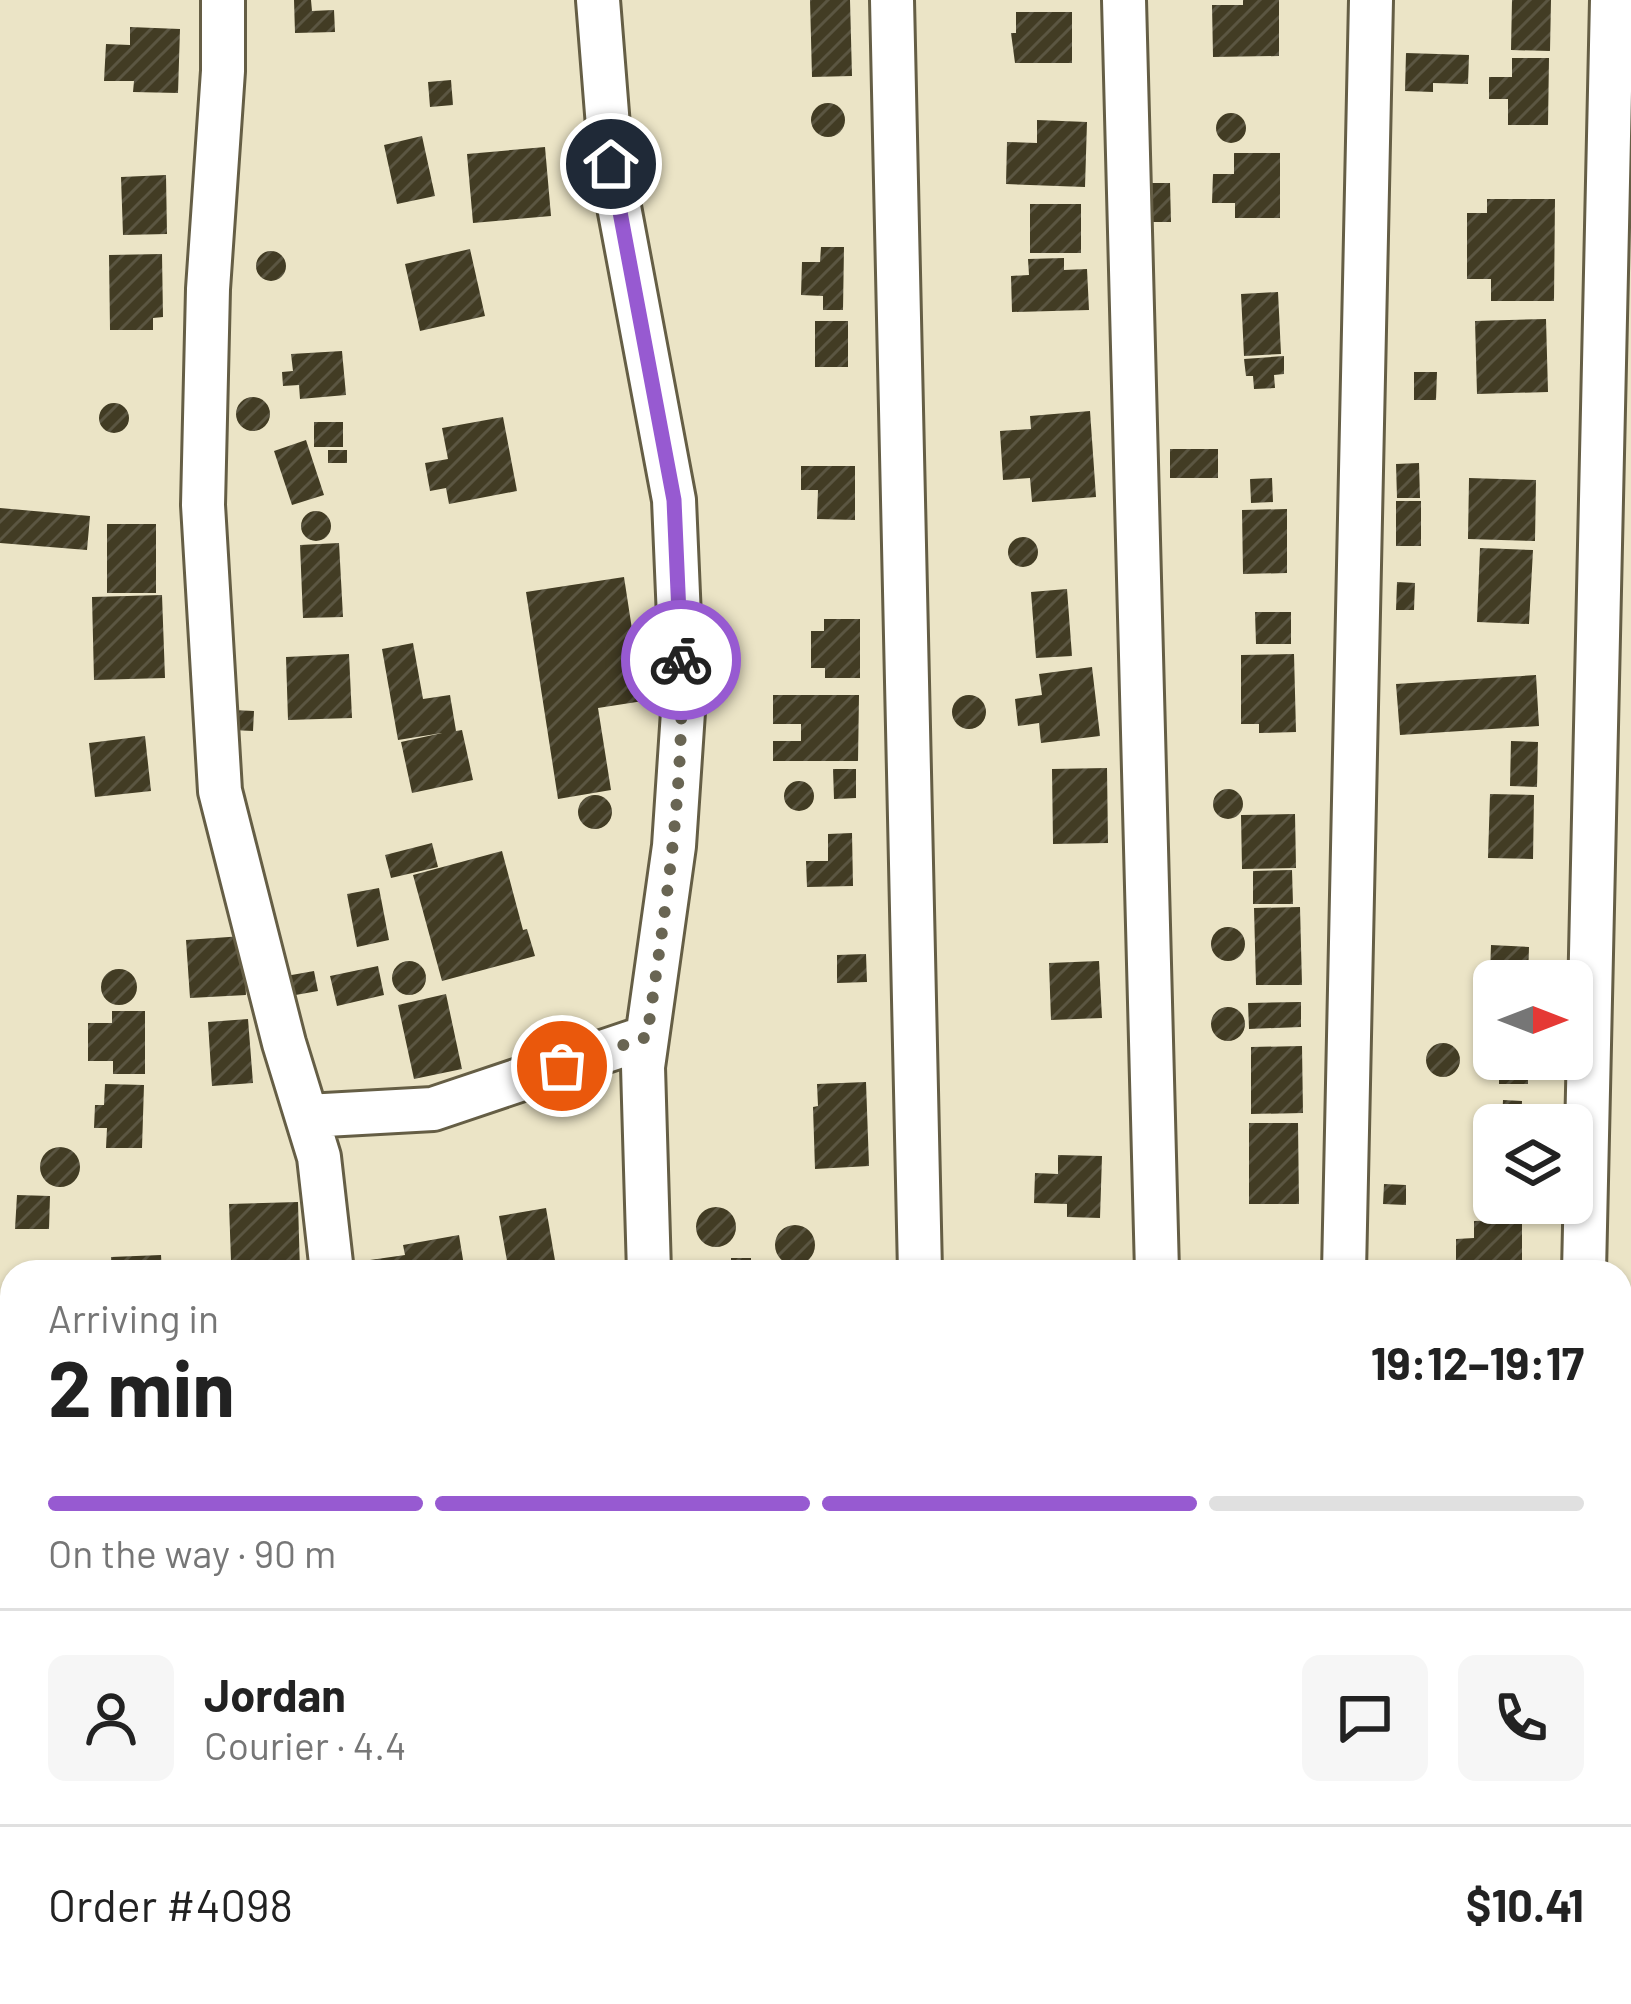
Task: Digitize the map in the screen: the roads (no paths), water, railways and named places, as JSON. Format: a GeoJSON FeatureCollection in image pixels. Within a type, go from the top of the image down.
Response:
{"type":"FeatureCollection","features":[{"type":"Feature","properties":{"kind":"street"},"geometry":{"type":"LineString","coordinates":[[223,0],[203,505],[220,791],[284,1043],[320,1157],[331,1260]]}},
{"type":"Feature","properties":{"kind":"street"},"geometry":{"type":"LineString","coordinates":[[598,0],[611,164],[674,500],[683,712],[674,846],[643,1067],[649,1260]]}},
{"type":"Feature","properties":{"kind":"street"},"geometry":{"type":"LineString","coordinates":[[892,0],[920,1260]]}},
{"type":"Feature","properties":{"kind":"street"},"geometry":{"type":"LineString","coordinates":[[1124,0],[1157,1260]]}},
{"type":"Feature","properties":{"kind":"street"},"geometry":{"type":"LineString","coordinates":[[1344,1260],[1371,0]]}},
{"type":"Feature","properties":{"kind":"street"},"geometry":{"type":"LineString","coordinates":[[1584,1260],[1612,0]]}},
{"type":"Feature","properties":{"kind":"street"},"geometry":{"type":"LineString","coordinates":[[307,1116],[433,1109],[647,1037]]}}]}
